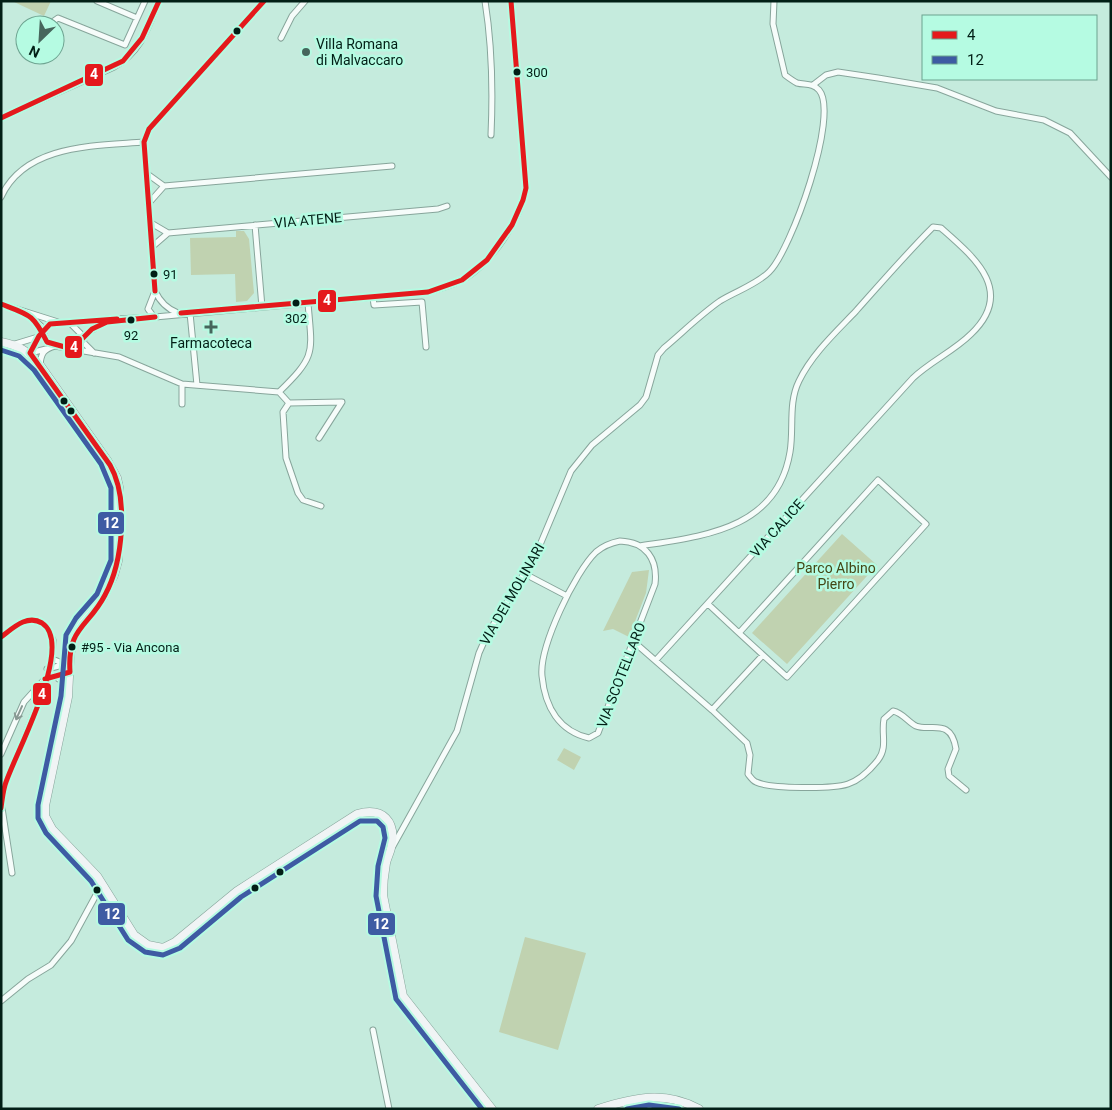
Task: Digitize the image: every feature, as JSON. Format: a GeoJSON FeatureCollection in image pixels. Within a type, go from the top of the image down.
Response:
{"type":"FeatureCollection","features":[{"type":"Feature","properties":{"kind":"street"},"geometry":{"type":"LineString","coordinates":[[97,1],[137,18]]}},
{"type":"Feature","properties":{"kind":"street"},"geometry":{"type":"LineString","coordinates":[[65,21],[125,45],[145,1]]}},
{"type":"Feature","properties":{"kind":"street"},"geometry":{"type":"LineString","coordinates":[[1,118],[126,60],[141,44],[159,1]]}},
{"type":"Feature","properties":{"kind":"street"},"geometry":{"type":"LineString","coordinates":[[136,318],[148,309],[156,291],[144,142],[149,129],[264,1]]}},
{"type":"Feature","properties":{"kind":"street"},"geometry":{"type":"LineString","coordinates":[[281,38],[292,16],[305,1]]}},
{"type":"Feature","properties":{"kind":"street"},"geometry":{"type":"LineString","coordinates":[[485,1],[491,72],[491,135]]}},
{"type":"Feature","properties":{"kind":"street"},"geometry":{"type":"LineString","coordinates":[[1,304],[28,314],[71,324],[87,320],[155,317],[190,312],[373,298],[428,292],[458,283],[468,277],[487,259],[500,242],[522,205],[526,179],[511,1]]}},
{"type":"Feature","properties":{"kind":"street"},"geometry":{"type":"LineString","coordinates":[[774,1],[773,24],[785,75],[795,82],[813,85],[826,75],[838,72],[937,88],[996,111],[1044,120],[1070,133],[1111,176]]}},
{"type":"Feature","properties":{"kind":"street","name":"VIA DEI MOLINARI"},"geometry":{"type":"LineString","coordinates":[[391,849],[457,731],[483,644],[525,574],[545,536],[571,470],[592,445],[640,405],[646,397],[658,355],[664,348],[711,308],[762,278],[777,264],[786,248],[806,193],[824,132],[823,100],[820,90],[813,85]]}},
{"type":"Feature","properties":{"kind":"street"},"geometry":{"type":"LineString","coordinates":[[1,197],[16,173],[54,154],[90,146],[144,142]]}},
{"type":"Feature","properties":{"kind":"street"},"geometry":{"type":"LineString","coordinates":[[146,173],[164,186],[392,166]]}},
{"type":"Feature","properties":{"kind":"street"},"geometry":{"type":"LineString","coordinates":[[148,205],[164,186]]}},
{"type":"Feature","properties":{"kind":"street","name":"VIA ATENE"},"geometry":{"type":"LineString","coordinates":[[168,233],[438,209],[447,206]]}},
{"type":"Feature","properties":{"kind":"street"},"geometry":{"type":"LineString","coordinates":[[151,223],[168,233],[153,246]]}},
{"type":"Feature","properties":{"kind":"street"},"geometry":{"type":"LineString","coordinates":[[255,225],[262,307]]}},
{"type":"Feature","properties":{"kind":"street","name":"VIA CALICE"},"geometry":{"type":"LineString","coordinates":[[640,546],[696,539],[728,529],[752,514],[767,501],[778,486],[790,452],[792,408],[798,382],[819,351],[933,227],[938,226],[973,257],[983,269],[989,285],[988,306],[984,317],[971,334],[925,367],[656,660]]}},
{"type":"Feature","properties":{"kind":"street"},"geometry":{"type":"LineString","coordinates":[[156,291],[164,305],[181,313]]}},
{"type":"Feature","properties":{"kind":"street"},"geometry":{"type":"LineString","coordinates":[[373,298],[374,305],[422,302],[426,347]]}},
{"type":"Feature","properties":{"kind":"street"},"geometry":{"type":"LineString","coordinates":[[152,302],[164,305]]}},
{"type":"Feature","properties":{"kind":"street"},"geometry":{"type":"LineString","coordinates":[[279,392],[298,374],[312,350],[308,303]]}},
{"type":"Feature","properties":{"kind":"street"},"geometry":{"type":"LineString","coordinates":[[148,309],[150,314],[155,317]]}},
{"type":"Feature","properties":{"kind":"street"},"geometry":{"type":"LineString","coordinates":[[190,312],[197,385]]}},
{"type":"Feature","properties":{"kind":"street"},"geometry":{"type":"LineString","coordinates":[[28,314],[41,326],[40,334],[47,342],[55,346],[97,355],[119,357],[182,384],[279,392],[289,403],[342,402],[319,438]]}},
{"type":"Feature","properties":{"kind":"street"},"geometry":{"type":"LineString","coordinates":[[72,349],[83,336],[100,325],[117,318]]}},
{"type":"Feature","properties":{"kind":"street"},"geometry":{"type":"LineString","coordinates":[[30,353],[40,334],[50,324],[61,323]]}},
{"type":"Feature","properties":{"kind":"street"},"geometry":{"type":"LineString","coordinates":[[71,324],[83,336],[84,343],[97,355]]}},
{"type":"Feature","properties":{"kind":"street"},"geometry":{"type":"LineString","coordinates":[[15,344],[40,334]]}},
{"type":"Feature","properties":{"kind":"street"},"geometry":{"type":"LineString","coordinates":[[1,342],[15,344],[30,353],[40,365],[107,460],[117,478],[119,487],[119,549],[114,575],[103,598],[77,629],[71,646],[68,668],[69,686],[44,806],[45,816],[52,829],[102,884],[134,935],[148,945],[163,948],[175,942],[238,891],[356,814],[372,811],[379,813],[389,820],[392,828],[391,849],[386,862],[383,895],[403,996],[492,1109]]}},
{"type":"Feature","properties":{"kind":"street"},"geometry":{"type":"LineString","coordinates":[[30,353],[55,346]]}},
{"type":"Feature","properties":{"kind":"street"},"geometry":{"type":"LineString","coordinates":[[40,365],[41,357],[46,348]]}},
{"type":"Feature","properties":{"kind":"street"},"geometry":{"type":"LineString","coordinates":[[182,384],[182,404]]}},
{"type":"Feature","properties":{"kind":"street"},"geometry":{"type":"LineString","coordinates":[[289,403],[283,412],[286,458],[298,493],[303,500],[321,506]]}},
{"type":"Feature","properties":{"kind":"street"},"geometry":{"type":"LineString","coordinates":[[708,604],[739,633],[787,677],[926,524],[878,480],[739,633]]}},
{"type":"Feature","properties":{"kind":"street","name":"VIA SCOTELLARO"},"geometry":{"type":"LineString","coordinates":[[620,541],[640,546],[651,556],[656,577],[634,642],[598,733],[589,738],[566,729],[551,708],[542,676],[543,658],[567,596],[588,561],[603,546],[620,541]]}},
{"type":"Feature","properties":{"kind":"street"},"geometry":{"type":"LineString","coordinates":[[525,574],[567,596]]}},
{"type":"Feature","properties":{"kind":"street"},"geometry":{"type":"LineString","coordinates":[[1,638],[22,622],[38,621],[50,632],[53,640],[52,659],[5,785],[2,809],[12,873]]}},
{"type":"Feature","properties":{"kind":"street"},"geometry":{"type":"LineString","coordinates":[[634,642],[712,710],[746,743],[750,755],[748,774],[757,783],[773,786],[830,786],[854,782],[866,773],[882,754],[884,719],[893,711],[917,726],[935,726],[948,732],[956,749],[948,769],[949,776],[966,790]]}},
{"type":"Feature","properties":{"kind":"street"},"geometry":{"type":"LineString","coordinates":[[712,710],[763,655]]}},
{"type":"Feature","properties":{"kind":"street"},"geometry":{"type":"LineString","coordinates":[[52,659],[68,668]]}},
{"type":"Feature","properties":{"kind":"street"},"geometry":{"type":"LineString","coordinates":[[47,669],[68,668]]}},
{"type":"Feature","properties":{"kind":"street"},"geometry":{"type":"LineString","coordinates":[[1,754],[26,699],[45,678],[56,677],[68,668]]}},
{"type":"Feature","properties":{"kind":"street"},"geometry":{"type":"LineString","coordinates":[[56,677],[69,686]]}},
{"type":"Feature","properties":{"kind":"street"},"geometry":{"type":"LineString","coordinates":[[26,699],[36,705]]}},
{"type":"Feature","properties":{"kind":"street"},"geometry":{"type":"LineString","coordinates":[[1,1001],[28,978],[51,964],[71,941],[102,884]]}},
{"type":"Feature","properties":{"kind":"street"},"geometry":{"type":"LineString","coordinates":[[373,1030],[389,1109]]}},
{"type":"Feature","properties":{"kind":"street"},"geometry":{"type":"LineString","coordinates":[[598,1109],[631,1098],[650,1096],[670,1098],[697,1108]]}},
{"type":"Feature","properties":{"kind":"green space"},"geometry":{"type":"Polygon","coordinates":[[[12,1],[51,1],[44,15],[12,1]]]}},
{"type":"Feature","properties":{"kind":"green space"},"geometry":{"type":"Polygon","coordinates":[[[236,231],[244,231],[249,239],[254,293],[247,301],[236,302],[235,274],[191,275],[190,238],[236,237],[236,231]]]}},
{"type":"Feature","properties":{"kind":"green space","name":"Parco Albino Pierro"},"geometry":{"type":"Polygon","coordinates":[[[842,534],[877,565],[787,664],[752,633],[842,534]]]}},
{"type":"Feature","properties":{"kind":"green space"},"geometry":{"type":"Polygon","coordinates":[[[649,570],[646,593],[629,637],[613,629],[603,631],[632,572],[649,570]]]}},
{"type":"Feature","properties":{"kind":"green space"},"geometry":{"type":"Polygon","coordinates":[[[564,748],[581,757],[574,770],[557,760],[564,748]]]}},
{"type":"Feature","properties":{"kind":"green space"},"geometry":{"type":"Polygon","coordinates":[[[525,937],[586,953],[558,1050],[499,1032],[525,937]]]}},
{"type":"Feature","properties":{"kind":"transit line","name":"4"},"geometry":{"type":"LineString","coordinates":[[1,118],[123,61],[142,38],[159,1]]}},
{"type":"Feature","properties":{"kind":"transit line","name":"4"},"geometry":{"type":"LineString","coordinates":[[155,291],[144,142],[149,129],[264,1]]}},
{"type":"Feature","properties":{"kind":"transit line","name":"4"},"geometry":{"type":"LineString","coordinates":[[181,313],[428,292],[462,280],[487,260],[512,225],[526,188],[511,1]]}},
{"type":"Feature","properties":{"kind":"transit line","name":"4"},"geometry":{"type":"LineString","coordinates":[[1,304],[25,313],[30,317],[38,326],[47,342],[72,349],[92,329],[107,322],[155,317]]}},
{"type":"Feature","properties":{"kind":"transit line","name":"4"},"geometry":{"type":"LineString","coordinates":[[45,679],[70,672],[70,657],[75,637],[98,606],[111,581],[120,548],[122,512],[116,479],[110,465],[30,353],[39,336],[50,324],[117,319]]}},
{"type":"Feature","properties":{"kind":"transit line","name":"12"},"geometry":{"type":"LineString","coordinates":[[1,350],[19,356],[34,370],[101,464],[111,488],[111,560],[97,594],[76,618],[66,635],[61,696],[38,805],[38,818],[46,833],[91,881],[128,940],[145,952],[163,955],[180,948],[241,897],[360,821],[377,821],[383,827],[385,838],[378,866],[376,896],[396,999],[482,1109]]}},
{"type":"Feature","properties":{"kind":"transit line","name":"4"},"geometry":{"type":"LineString","coordinates":[[1,637],[20,623],[31,620],[36,621],[42,623],[51,635],[52,653],[48,676],[40,701],[5,785],[1,808]]}},
{"type":"Feature","properties":{"kind":"transit line","name":"12"},"geometry":{"type":"LineString","coordinates":[[627,1109],[649,1105],[679,1109]]}},
{"type":"Feature","properties":{"kind":"place","name":"Villa Romana di Malvaccaro"},"geometry":{"type":"Point","coordinates":[306,52]}},
{"type":"Feature","properties":{"kind":"place","name":"300"},"geometry":{"type":"Point","coordinates":[517,72]}},
{"type":"Feature","properties":{"kind":"place","name":"91"},"geometry":{"type":"Point","coordinates":[154,274]}},
{"type":"Feature","properties":{"kind":"place","name":"302"},"geometry":{"type":"Point","coordinates":[296,303]}},
{"type":"Feature","properties":{"kind":"place","name":"92"},"geometry":{"type":"Point","coordinates":[131,320]}},
{"type":"Feature","properties":{"kind":"place","name":"Farmacoteca"},"geometry":{"type":"Point","coordinates":[211,327]}},
{"type":"Feature","properties":{"kind":"place","name":"#95 - Via Ancona"},"geometry":{"type":"Point","coordinates":[72,647]}}]}
